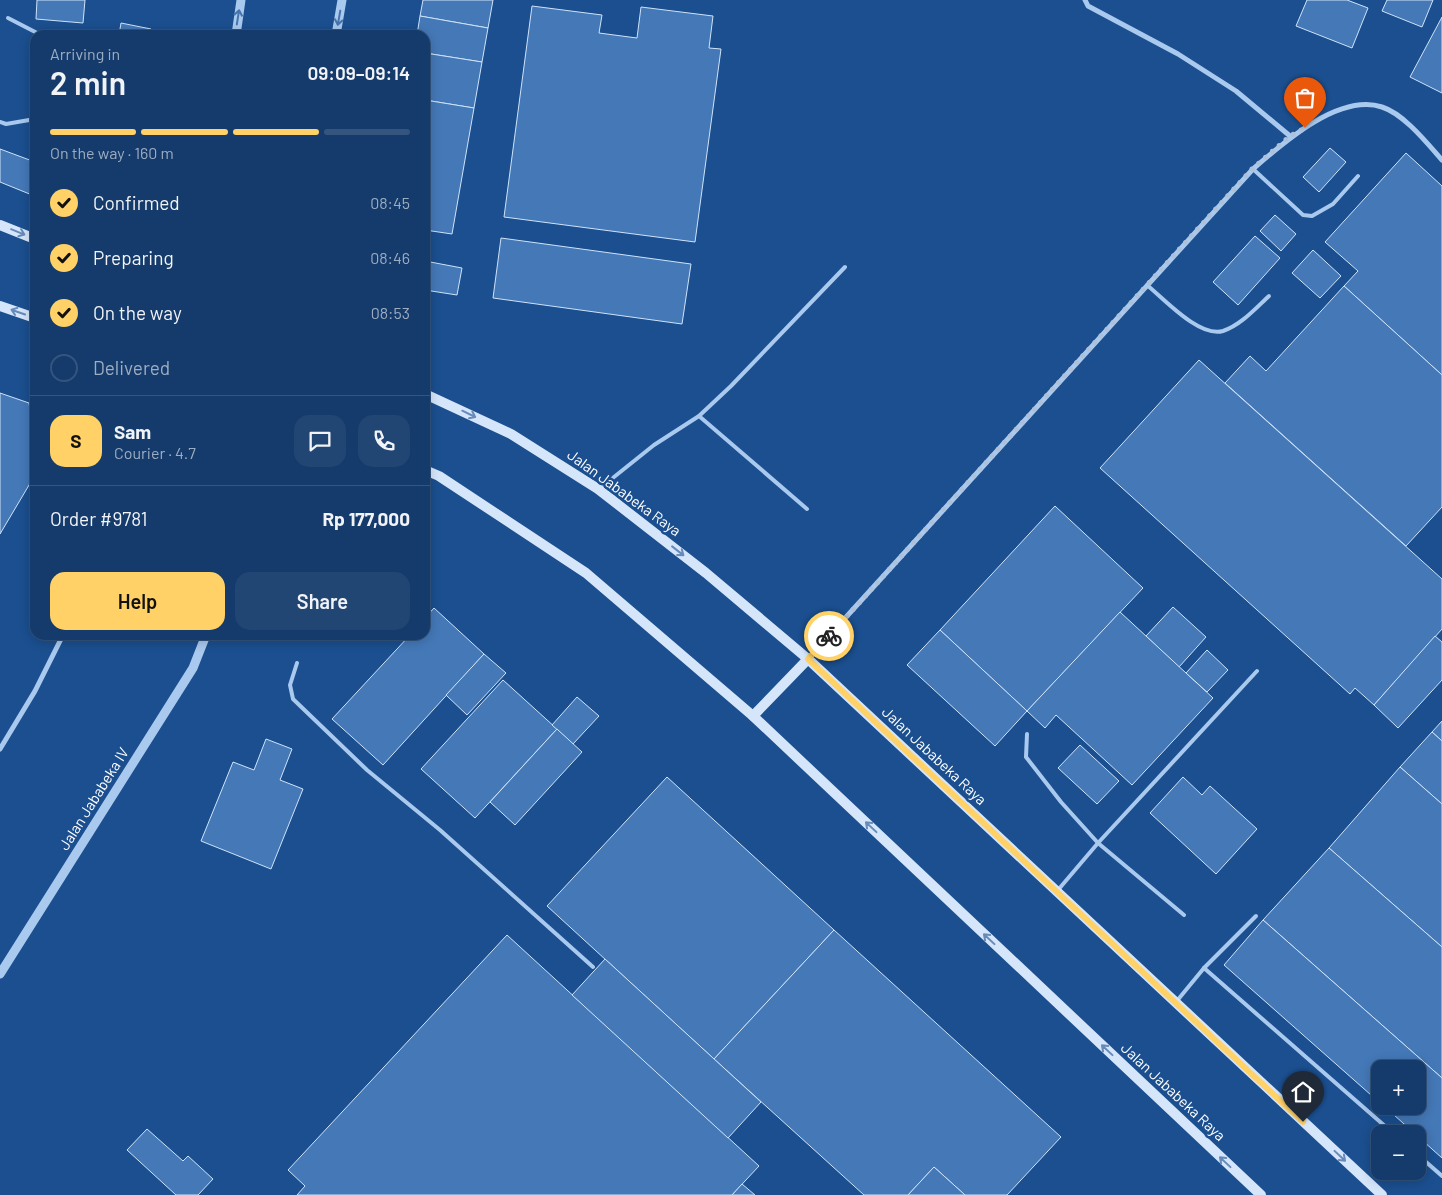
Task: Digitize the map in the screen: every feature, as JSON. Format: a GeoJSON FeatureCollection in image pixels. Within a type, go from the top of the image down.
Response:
{"type":"FeatureCollection","features":[{"type":"Feature","properties":{"kind":"main road"},"geometry":{"type":"LineString","coordinates":[[0,225],[30,237]]}},
{"type":"Feature","properties":{"kind":"main road"},"geometry":{"type":"LineString","coordinates":[[0,306],[30,316]]}},
{"type":"Feature","properties":{"kind":"main road","name":"Jalan Jababeka Raya"},"geometry":{"type":"LineString","coordinates":[[430,396],[511,434],[598,489],[706,573],[808,659],[1382,1195]]}},
{"type":"Feature","properties":{"kind":"main road","name":"Jalan Jababeka Raya"},"geometry":{"type":"LineString","coordinates":[[430,472],[439,476],[586,573],[753,716],[1261,1195]]}},
{"type":"Feature","properties":{"kind":"main road"},"geometry":{"type":"LineString","coordinates":[[753,716],[808,659]]}},
{"type":"Feature","properties":{"kind":"street"},"geometry":{"type":"LineString","coordinates":[[237,30],[241,0]]}},
{"type":"Feature","properties":{"kind":"street"},"geometry":{"type":"LineString","coordinates":[[337,30],[342,0]]}},
{"type":"Feature","properties":{"kind":"street"},"geometry":{"type":"LineString","coordinates":[[1085,0],[1088,6],[1178,54],[1236,90],[1290,136]]}},
{"type":"Feature","properties":{"kind":"street"},"geometry":{"type":"LineString","coordinates":[[808,659],[1252,169],[1290,136],[1347,107],[1370,104],[1384,107],[1396,114],[1422,137],[1442,160]]}},
{"type":"Feature","properties":{"kind":"street"},"geometry":{"type":"LineString","coordinates":[[0,749],[35,691],[60,640]]}},
{"type":"Feature","properties":{"kind":"street","name":"Jalan Jababeka IV"},"geometry":{"type":"LineString","coordinates":[[0,974],[193,668],[204,640]]}},
{"type":"Feature","properties":{"kind":"lane"},"geometry":{"type":"LineString","coordinates":[[8,18],[31,30]]}},
{"type":"Feature","properties":{"kind":"lane"},"geometry":{"type":"LineString","coordinates":[[0,122],[6,124],[30,120]]}},
{"type":"Feature","properties":{"kind":"lane"},"geometry":{"type":"LineString","coordinates":[[1252,169],[1303,215],[1312,216],[1333,204],[1358,176]]}},
{"type":"Feature","properties":{"kind":"lane"},"geometry":{"type":"LineString","coordinates":[[598,489],[654,445],[699,416],[731,386],[844,267]]}},
{"type":"Feature","properties":{"kind":"lane"},"geometry":{"type":"LineString","coordinates":[[1147,285],[1200,328],[1211,333],[1224,331],[1240,322],[1269,296]]}},
{"type":"Feature","properties":{"kind":"lane"},"geometry":{"type":"LineString","coordinates":[[699,416],[807,509]]}},
{"type":"Feature","properties":{"kind":"lane"},"geometry":{"type":"LineString","coordinates":[[297,663],[292,672],[290,685],[293,699],[367,770],[440,830],[592,968]]}},
{"type":"Feature","properties":{"kind":"lane"},"geometry":{"type":"LineString","coordinates":[[1057,892],[1098,843],[1257,672]]}},
{"type":"Feature","properties":{"kind":"lane"},"geometry":{"type":"LineString","coordinates":[[1027,734],[1026,757],[1060,802],[1098,843],[1184,915]]}},
{"type":"Feature","properties":{"kind":"lane"},"geometry":{"type":"LineString","coordinates":[[1175,1002],[1204,968],[1256,916]]}},
{"type":"Feature","properties":{"kind":"lane"},"geometry":{"type":"LineString","coordinates":[[1204,968],[1384,1125]]}},
{"type":"Feature","properties":{"kind":"lane"},"geometry":{"type":"LineString","coordinates":[[1426,1162],[1442,1176]]}},
{"type":"Feature","properties":{"kind":"building"},"geometry":{"type":"Polygon","coordinates":[[[37,0],[85,0],[83,23],[36,19],[37,0]]]}},
{"type":"Feature","properties":{"kind":"building"},"geometry":{"type":"Polygon","coordinates":[[[423,0],[493,0],[488,28],[420,16],[423,0]]]}},
{"type":"Feature","properties":{"kind":"building"},"geometry":{"type":"Polygon","coordinates":[[[1307,0],[1347,0],[1368,8],[1352,48],[1296,26],[1307,0]]]}},
{"type":"Feature","properties":{"kind":"building"},"geometry":{"type":"Polygon","coordinates":[[[1387,0],[1433,0],[1422,27],[1382,11],[1387,0]]]}},
{"type":"Feature","properties":{"kind":"building"},"geometry":{"type":"Polygon","coordinates":[[[532,6],[602,15],[599,33],[637,38],[641,7],[713,16],[709,48],[721,49],[695,242],[504,217],[532,6]]]}},
{"type":"Feature","properties":{"kind":"building"},"geometry":{"type":"Polygon","coordinates":[[[420,16],[488,28],[482,62],[430,54],[430,30],[418,30],[420,16]]]}},
{"type":"Feature","properties":{"kind":"building"},"geometry":{"type":"Polygon","coordinates":[[[1442,17],[1442,93],[1410,77],[1442,17]]]}},
{"type":"Feature","properties":{"kind":"building"},"geometry":{"type":"Polygon","coordinates":[[[121,23],[151,29],[151,30],[120,30],[121,23]]]}},
{"type":"Feature","properties":{"kind":"building"},"geometry":{"type":"Polygon","coordinates":[[[430,54],[482,62],[474,108],[430,101],[430,54]]]}},
{"type":"Feature","properties":{"kind":"building"},"geometry":{"type":"Polygon","coordinates":[[[430,101],[474,108],[452,234],[430,231],[430,101]]]}},
{"type":"Feature","properties":{"kind":"building"},"geometry":{"type":"Polygon","coordinates":[[[1330,148],[1346,162],[1319,192],[1303,177],[1330,148]]]}},
{"type":"Feature","properties":{"kind":"building"},"geometry":{"type":"Polygon","coordinates":[[[0,149],[30,160],[30,194],[0,182],[0,149]]]}},
{"type":"Feature","properties":{"kind":"building"},"geometry":{"type":"Polygon","coordinates":[[[1406,153],[1442,186],[1442,375],[1344,286],[1358,271],[1325,242],[1406,153]]]}},
{"type":"Feature","properties":{"kind":"building"},"geometry":{"type":"Polygon","coordinates":[[[1275,215],[1296,234],[1281,251],[1260,231],[1275,215]]]}},
{"type":"Feature","properties":{"kind":"building"},"geometry":{"type":"Polygon","coordinates":[[[1255,236],[1280,258],[1238,305],[1213,282],[1255,236]]]}},
{"type":"Feature","properties":{"kind":"building"},"geometry":{"type":"Polygon","coordinates":[[[501,238],[691,264],[682,324],[493,298],[501,238]]]}},
{"type":"Feature","properties":{"kind":"building"},"geometry":{"type":"Polygon","coordinates":[[[1313,250],[1341,276],[1320,298],[1292,273],[1313,250]]]}},
{"type":"Feature","properties":{"kind":"building"},"geometry":{"type":"Polygon","coordinates":[[[430,262],[462,268],[457,295],[430,291],[430,262]]]}},
{"type":"Feature","properties":{"kind":"building"},"geometry":{"type":"Polygon","coordinates":[[[1344,286],[1442,375],[1442,507],[1406,546],[1225,383],[1250,356],[1266,371],[1344,286]]]}},
{"type":"Feature","properties":{"kind":"building"},"geometry":{"type":"Polygon","coordinates":[[[1199,360],[1442,579],[1442,629],[1374,705],[1355,688],[1350,694],[1100,468],[1199,360]]]}},
{"type":"Feature","properties":{"kind":"building"},"geometry":{"type":"Polygon","coordinates":[[[0,393],[29,403],[30,483],[0,534],[0,393]]]}},
{"type":"Feature","properties":{"kind":"building"},"geometry":{"type":"Polygon","coordinates":[[[1055,506],[1143,588],[1027,711],[940,630],[1055,506]]]}},
{"type":"Feature","properties":{"kind":"building"},"geometry":{"type":"Polygon","coordinates":[[[1173,607],[1206,637],[1179,667],[1146,636],[1173,607]]]}},
{"type":"Feature","properties":{"kind":"building"},"geometry":{"type":"Polygon","coordinates":[[[434,608],[484,654],[383,765],[332,719],[405,640],[430,640],[430,612],[434,608]]]}},
{"type":"Feature","properties":{"kind":"building"},"geometry":{"type":"Polygon","coordinates":[[[1120,612],[1213,698],[1132,785],[1056,715],[1045,728],[1027,711],[1120,612]]]}},
{"type":"Feature","properties":{"kind":"building"},"geometry":{"type":"Polygon","coordinates":[[[940,630],[1027,711],[995,746],[907,665],[940,630]]]}},
{"type":"Feature","properties":{"kind":"building"},"geometry":{"type":"Polygon","coordinates":[[[1435,636],[1442,642],[1442,680],[1398,728],[1374,705],[1435,636]]]}},
{"type":"Feature","properties":{"kind":"building"},"geometry":{"type":"Polygon","coordinates":[[[1207,650],[1228,670],[1207,692],[1186,673],[1207,650]]]}},
{"type":"Feature","properties":{"kind":"building"},"geometry":{"type":"Polygon","coordinates":[[[484,654],[506,673],[467,715],[446,695],[484,654]]]}},
{"type":"Feature","properties":{"kind":"building"},"geometry":{"type":"Polygon","coordinates":[[[503,680],[557,729],[475,818],[421,769],[503,680]]]}},
{"type":"Feature","properties":{"kind":"building"},"geometry":{"type":"Polygon","coordinates":[[[577,697],[599,716],[573,744],[552,725],[577,697]]]}},
{"type":"Feature","properties":{"kind":"building"},"geometry":{"type":"Polygon","coordinates":[[[1442,721],[1442,741],[1432,732],[1442,721]]]}},
{"type":"Feature","properties":{"kind":"building"},"geometry":{"type":"Polygon","coordinates":[[[557,729],[582,752],[515,825],[490,802],[557,729]]]}},
{"type":"Feature","properties":{"kind":"building"},"geometry":{"type":"Polygon","coordinates":[[[1432,732],[1442,741],[1442,804],[1400,767],[1432,732]]]}},
{"type":"Feature","properties":{"kind":"building"},"geometry":{"type":"Polygon","coordinates":[[[266,739],[292,749],[280,780],[303,789],[271,869],[201,841],[233,762],[254,770],[266,739]]]}},
{"type":"Feature","properties":{"kind":"building"},"geometry":{"type":"Polygon","coordinates":[[[1080,745],[1119,781],[1097,804],[1058,768],[1080,745]]]}},
{"type":"Feature","properties":{"kind":"building"},"geometry":{"type":"Polygon","coordinates":[[[1400,767],[1442,804],[1442,947],[1329,848],[1400,767]]]}},
{"type":"Feature","properties":{"kind":"building"},"geometry":{"type":"Polygon","coordinates":[[[667,777],[834,930],[714,1059],[547,906],[667,777]]]}},
{"type":"Feature","properties":{"kind":"building"},"geometry":{"type":"Polygon","coordinates":[[[1183,777],[1202,795],[1210,786],[1257,829],[1216,874],[1150,813],[1183,777]]]}},
{"type":"Feature","properties":{"kind":"building"},"geometry":{"type":"Polygon","coordinates":[[[1329,848],[1442,947],[1442,1078],[1426,1064],[1426,1060],[1422,1060],[1263,920],[1329,848]]]}},
{"type":"Feature","properties":{"kind":"building"},"geometry":{"type":"Polygon","coordinates":[[[1263,920],[1422,1060],[1371,1060],[1371,1095],[1224,965],[1263,920]]]}},
{"type":"Feature","properties":{"kind":"building"},"geometry":{"type":"Polygon","coordinates":[[[834,930],[1061,1137],[1007,1195],[965,1195],[934,1167],[908,1195],[864,1195],[714,1059],[834,930]]]}},
{"type":"Feature","properties":{"kind":"building"},"geometry":{"type":"Polygon","coordinates":[[[507,935],[759,1166],[732,1195],[297,1195],[305,1186],[288,1170],[507,935]]]}},
{"type":"Feature","properties":{"kind":"building"},"geometry":{"type":"Polygon","coordinates":[[[605,959],[761,1102],[728,1138],[572,995],[605,959]]]}},
{"type":"Feature","properties":{"kind":"building"},"geometry":{"type":"Polygon","coordinates":[[[1426,1064],[1442,1078],[1442,1158],[1426,1144],[1426,1125],[1405,1125],[1394,1115],[1426,1115],[1426,1064]]]}},
{"type":"Feature","properties":{"kind":"building"},"geometry":{"type":"Polygon","coordinates":[[[147,1129],[183,1161],[188,1156],[213,1179],[198,1195],[176,1195],[127,1150],[147,1129]]]}},
{"type":"Feature","properties":{"kind":"building"},"geometry":{"type":"Polygon","coordinates":[[[934,1167],[965,1195],[908,1195],[934,1167]]]}},
{"type":"Feature","properties":{"kind":"building"},"geometry":{"type":"Polygon","coordinates":[[[742,1184],[755,1195],[732,1195],[742,1184]]]}},
{"type":"Feature","properties":{"kind":"way so far"},"geometry":{"type":"LineString","coordinates":[[829,636],[1252,169],[1290,136],[1305,128]]}},
{"type":"Feature","properties":{"kind":"route"},"geometry":{"type":"LineString","coordinates":[[829,636],[808,659],[1303,1122]]}}]}
